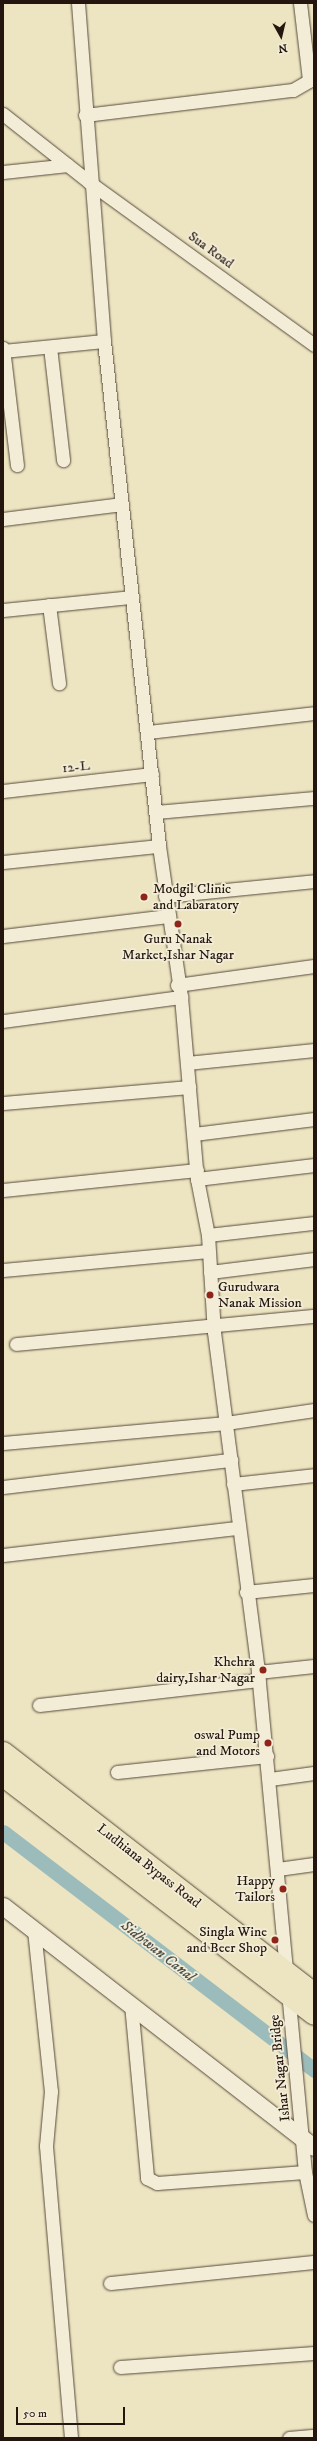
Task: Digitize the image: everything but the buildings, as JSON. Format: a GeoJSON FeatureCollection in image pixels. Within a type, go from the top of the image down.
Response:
{"type":"FeatureCollection","features":[{"type":"Feature","properties":{"kind":"highway","name":"Ludhiana Bypass Road"},"geometry":{"type":"LineString","coordinates":[[3,1753],[314,1994]]}},
{"type":"Feature","properties":{"kind":"highway","name":"Ludhiana Bypass Road"},"geometry":{"type":"LineString","coordinates":[[3,1775],[290,2004],[314,2014]]}},
{"type":"Feature","properties":{"kind":"street","name":"Ishar Nagar Bridge"},"geometry":{"type":"LineString","coordinates":[[78,3],[89,182],[104,341],[148,732],[159,846],[179,991],[197,1174],[208,1235],[214,1327],[246,1592],[259,1676],[270,1779],[301,2121],[308,2142],[305,2172],[314,2215]]}},
{"type":"Feature","properties":{"kind":"street"},"geometry":{"type":"LineString","coordinates":[[85,115],[293,90],[311,79],[300,3]]}},
{"type":"Feature","properties":{"kind":"street","name":"Sua Road"},"geometry":{"type":"LineString","coordinates":[[3,114],[89,182],[314,345]]}},
{"type":"Feature","properties":{"kind":"street"},"geometry":{"type":"LineString","coordinates":[[3,172],[68,165]]}},
{"type":"Feature","properties":{"kind":"street"},"geometry":{"type":"LineString","coordinates":[[3,351],[104,341]]}},
{"type":"Feature","properties":{"kind":"street"},"geometry":{"type":"LineString","coordinates":[[50,346],[63,460]]}},
{"type":"Feature","properties":{"kind":"street"},"geometry":{"type":"LineString","coordinates":[[3,348],[17,465]]}},
{"type":"Feature","properties":{"kind":"street"},"geometry":{"type":"LineString","coordinates":[[3,519],[122,504]]}},
{"type":"Feature","properties":{"kind":"street"},"geometry":{"type":"LineString","coordinates":[[3,610],[132,597]]}},
{"type":"Feature","properties":{"kind":"street"},"geometry":{"type":"LineString","coordinates":[[49,605],[59,683]]}},
{"type":"Feature","properties":{"kind":"street"},"geometry":{"type":"LineString","coordinates":[[148,732],[314,713]]}},
{"type":"Feature","properties":{"kind":"street","name":"12-L"},"geometry":{"type":"LineString","coordinates":[[3,791],[152,774]]}},
{"type":"Feature","properties":{"kind":"street"},"geometry":{"type":"LineString","coordinates":[[156,812],[314,798]]}},
{"type":"Feature","properties":{"kind":"street"},"geometry":{"type":"LineString","coordinates":[[3,862],[159,846]]}},
{"type":"Feature","properties":{"kind":"street"},"geometry":{"type":"LineString","coordinates":[[165,896],[314,881]]}},
{"type":"Feature","properties":{"kind":"street"},"geometry":{"type":"LineString","coordinates":[[3,936],[168,916]]}},
{"type":"Feature","properties":{"kind":"street"},"geometry":{"type":"LineString","coordinates":[[3,1021],[314,966]]}},
{"type":"Feature","properties":{"kind":"street"},"geometry":{"type":"LineString","coordinates":[[187,1063],[314,1050]]}},
{"type":"Feature","properties":{"kind":"street"},"geometry":{"type":"LineString","coordinates":[[3,1103],[189,1087]]}},
{"type":"Feature","properties":{"kind":"street"},"geometry":{"type":"LineString","coordinates":[[194,1134],[314,1119]]}},
{"type":"Feature","properties":{"kind":"street"},"geometry":{"type":"LineString","coordinates":[[3,1190],[314,1165]]}},
{"type":"Feature","properties":{"kind":"street"},"geometry":{"type":"LineString","coordinates":[[208,1235],[314,1222]]}},
{"type":"Feature","properties":{"kind":"street"},"geometry":{"type":"LineString","coordinates":[[3,1270],[208,1252]]}},
{"type":"Feature","properties":{"kind":"street"},"geometry":{"type":"LineString","coordinates":[[210,1272],[314,1259]]}},
{"type":"Feature","properties":{"kind":"street"},"geometry":{"type":"LineString","coordinates":[[16,1344],[214,1327],[314,1316]]}},
{"type":"Feature","properties":{"kind":"street"},"geometry":{"type":"LineString","coordinates":[[3,1443],[226,1424],[314,1410]]}},
{"type":"Feature","properties":{"kind":"street"},"geometry":{"type":"LineString","coordinates":[[3,1487],[231,1460]]}},
{"type":"Feature","properties":{"kind":"street"},"geometry":{"type":"LineString","coordinates":[[233,1484],[314,1475]]}},
{"type":"Feature","properties":{"kind":"street"},"geometry":{"type":"LineString","coordinates":[[3,1555],[238,1528]]}},
{"type":"Feature","properties":{"kind":"street"},"geometry":{"type":"LineString","coordinates":[[246,1592],[314,1585]]}},
{"type":"Feature","properties":{"kind":"street"},"geometry":{"type":"LineString","coordinates":[[39,1705],[259,1676],[314,1666]]}},
{"type":"Feature","properties":{"kind":"street"},"geometry":{"type":"LineString","coordinates":[[117,1772],[267,1756]]}},
{"type":"Feature","properties":{"kind":"street"},"geometry":{"type":"LineString","coordinates":[[270,1779],[314,1773]]}},
{"type":"Feature","properties":{"kind":"street"},"geometry":{"type":"LineString","coordinates":[[278,1869],[314,1864]]}},
{"type":"Feature","properties":{"kind":"street"},"geometry":{"type":"LineString","coordinates":[[3,1906],[308,2142]]}},
{"type":"Feature","properties":{"kind":"street"},"geometry":{"type":"LineString","coordinates":[[34,1930],[51,2091],[46,2146],[71,2438]]}},
{"type":"Feature","properties":{"kind":"street"},"geometry":{"type":"LineString","coordinates":[[131,2004],[147,2178],[157,2183],[305,2172]]}},
{"type":"Feature","properties":{"kind":"street"},"geometry":{"type":"LineString","coordinates":[[110,2283],[314,2262]]}},
{"type":"Feature","properties":{"kind":"street"},"geometry":{"type":"LineString","coordinates":[[120,2367],[314,2353]]}},
{"type":"Feature","properties":{"kind":"street"},"geometry":{"type":"LineString","coordinates":[[289,2438],[314,2436]]}},
{"type":"Feature","properties":{"kind":"waterway","name":"Sidhwan Canal"},"geometry":{"type":"LineString","coordinates":[[3,1832],[314,2070]]}},
{"type":"Feature","properties":{"kind":"place","name":"Modgil Clinic and Labaratory"},"geometry":{"type":"Point","coordinates":[144,897]}},
{"type":"Feature","properties":{"kind":"place","name":"Guru Nanak Market,Ishar Nagar"},"geometry":{"type":"Point","coordinates":[178,924]}},
{"type":"Feature","properties":{"kind":"place","name":"Gurudwara Nanak Mission"},"geometry":{"type":"Point","coordinates":[210,1295]}},
{"type":"Feature","properties":{"kind":"place","name":"Khehra dairy,Ishar Nagar"},"geometry":{"type":"Point","coordinates":[263,1670]}},
{"type":"Feature","properties":{"kind":"place","name":"oswal Pump and Motors"},"geometry":{"type":"Point","coordinates":[268,1743]}},
{"type":"Feature","properties":{"kind":"place","name":"Happy Tailors"},"geometry":{"type":"Point","coordinates":[283,1889]}},
{"type":"Feature","properties":{"kind":"place","name":"Singla Wine and Beer Shop"},"geometry":{"type":"Point","coordinates":[275,1940]}}]}
